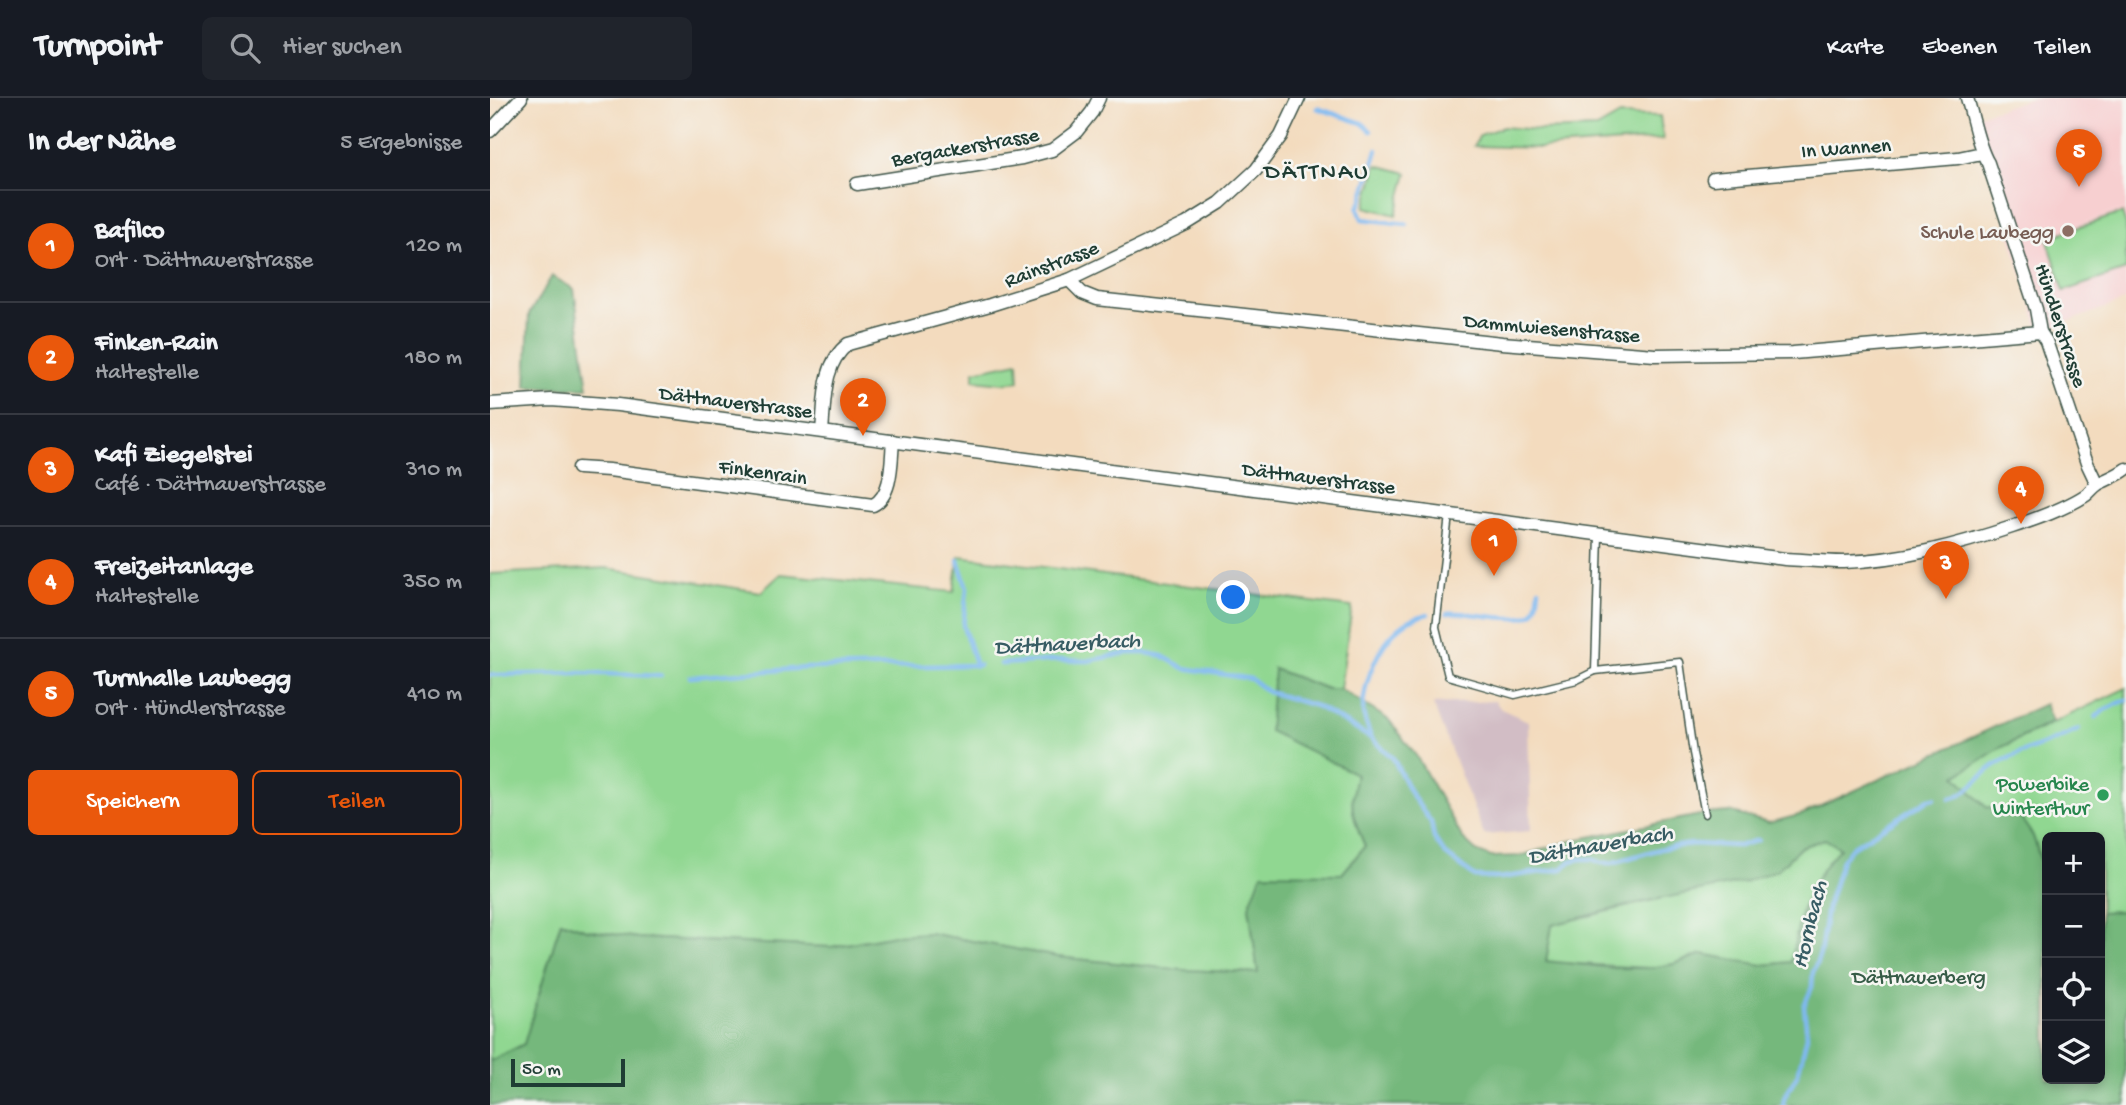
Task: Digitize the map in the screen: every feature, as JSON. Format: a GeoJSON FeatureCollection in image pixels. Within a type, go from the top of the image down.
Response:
{"type":"FeatureCollection","features":[{"type":"Feature","properties":{"kind":"street"},"geometry":{"type":"LineString","coordinates":[[490,131],[521,98]]}},
{"type":"Feature","properties":{"kind":"street","name":"Bergackerstrasse"},"geometry":{"type":"LineString","coordinates":[[857,184],[1022,158],[1052,150],[1076,132],[1092,112],[1098,98]]}},
{"type":"Feature","properties":{"kind":"street","name":"Rainstrasse"},"geometry":{"type":"LineString","coordinates":[[822,432],[829,371],[836,355],[848,344],[1069,280],[1186,224],[1220,203],[1248,178],[1274,147],[1299,98]]}},
{"type":"Feature","properties":{"kind":"street","name":"Hündlerstrasse"},"geometry":{"type":"LineString","coordinates":[[1967,98],[1982,153],[1988,163],[2036,309],[2040,332],[2046,341],[2097,484]]}},
{"type":"Feature","properties":{"kind":"street","name":"In Wannen"},"geometry":{"type":"LineString","coordinates":[[1713,179],[1958,158],[1982,153]]}},
{"type":"Feature","properties":{"kind":"street","name":"Dammwiesenstrasse"},"geometry":{"type":"LineString","coordinates":[[1069,280],[1082,293],[1097,299],[1613,353],[1793,353],[2040,332]]}},
{"type":"Feature","properties":{"kind":"street","name":"Dättnauerstrasse"},"geometry":{"type":"LineString","coordinates":[[490,404],[540,400],[598,403],[1785,559],[1844,562],[1891,557],[1955,545],[2021,524],[2085,495],[2097,484],[2114,478],[2126,469]]}},
{"type":"Feature","properties":{"kind":"street","name":"Finkenrain"},"geometry":{"type":"LineString","coordinates":[[578,468],[873,505],[881,501],[885,492],[893,440]]}},
{"type":"Feature","properties":{"kind":"lane"},"geometry":{"type":"LineString","coordinates":[[1449,515],[1436,627],[1448,676],[1515,695],[1577,680],[1595,671],[1681,662],[1693,752],[1705,814]]}},
{"type":"Feature","properties":{"kind":"lane"},"geometry":{"type":"LineString","coordinates":[[1595,671],[1599,535]]}},
{"type":"Feature","properties":{"kind":"shaded area","name":"Schule Laubegg"},"geometry":{"type":"Polygon","coordinates":[[[2032,98],[2126,98],[2126,300],[2040,332],[1973,117],[2032,98]]]}},
{"type":"Feature","properties":{"kind":"shaded area"},"geometry":{"type":"Polygon","coordinates":[[[1495,701],[1501,709],[1528,721],[1531,831],[1484,835],[1433,704],[1495,701]]]}},
{"type":"Feature","properties":{"kind":"green space"},"geometry":{"type":"Polygon","coordinates":[[[1620,115],[1660,116],[1663,139],[1540,148],[1474,146],[1480,135],[1503,127],[1540,130],[1597,128],[1620,115]]]}},
{"type":"Feature","properties":{"kind":"green space"},"geometry":{"type":"Polygon","coordinates":[[[1377,165],[1407,173],[1396,215],[1365,207],[1377,165]]]}},
{"type":"Feature","properties":{"kind":"green space"},"geometry":{"type":"Polygon","coordinates":[[[2122,213],[2126,225],[2126,270],[2064,291],[2047,238],[2122,213]]]}},
{"type":"Feature","properties":{"kind":"green space"},"geometry":{"type":"Polygon","coordinates":[[[552,276],[574,289],[588,388],[526,387],[529,314],[552,276]]]}},
{"type":"Feature","properties":{"kind":"green space"},"geometry":{"type":"Polygon","coordinates":[[[1018,362],[1019,381],[1003,383],[974,380],[974,371],[1018,362]]]}},
{"type":"Feature","properties":{"kind":"green space"},"geometry":{"type":"Polygon","coordinates":[[[959,556],[1352,607],[1340,689],[1327,689],[1274,669],[1356,774],[1353,811],[1365,846],[1342,874],[1249,906],[1258,973],[1183,970],[1058,957],[929,933],[865,940],[831,947],[638,938],[587,930],[561,921],[524,1045],[490,1061],[490,574],[606,568],[761,592],[781,574],[954,592],[959,556]]]}},
{"type":"Feature","properties":{"kind":"green space","name":"Dättnauerberg"},"geometry":{"type":"Polygon","coordinates":[[[1274,669],[1327,689],[1340,689],[1389,720],[1417,757],[1463,839],[1476,851],[1491,857],[1520,856],[1574,840],[1705,814],[1729,812],[1769,823],[1803,814],[2045,704],[2052,722],[1998,749],[1956,776],[1986,807],[2016,811],[2033,836],[2042,864],[2042,1084],[2105,1084],[2105,912],[2126,911],[2126,1105],[490,1105],[490,1061],[524,1044],[561,921],[587,930],[638,938],[831,947],[894,935],[929,933],[1058,957],[1183,970],[1258,973],[1249,906],[1262,873],[1342,874],[1365,846],[1353,811],[1356,774],[1269,731],[1274,669]],[[1825,839],[1801,847],[1777,870],[1744,882],[1634,904],[1552,925],[1546,961],[1615,968],[1650,968],[1674,964],[1702,954],[1762,965],[1791,962],[1806,900],[1840,848],[1825,839]]]}},
{"type":"Feature","properties":{"kind":"green space"},"geometry":{"type":"Polygon","coordinates":[[[2126,688],[2126,911],[2105,912],[2105,832],[2042,832],[2042,864],[2033,836],[1986,808],[1955,776],[1998,749],[2126,688]]]}},
{"type":"Feature","properties":{"kind":"green space"},"geometry":{"type":"Polygon","coordinates":[[[1825,839],[1840,847],[1802,908],[1791,962],[1762,965],[1702,954],[1674,964],[1650,968],[1546,962],[1552,925],[1777,870],[1801,847],[1825,839]]]}},
{"type":"Feature","properties":{"kind":"waterway"},"geometry":{"type":"LineString","coordinates":[[1317,108],[1362,123],[1371,131]]}},
{"type":"Feature","properties":{"kind":"waterway"},"geometry":{"type":"LineString","coordinates":[[1377,150],[1358,208],[1362,219],[1407,224]]}},
{"type":"Feature","properties":{"kind":"waterway"},"geometry":{"type":"LineString","coordinates":[[958,560],[967,588],[963,626],[976,666]]}},
{"type":"Feature","properties":{"kind":"waterway"},"geometry":{"type":"LineString","coordinates":[[1447,613],[1507,618],[1528,616],[1535,609],[1539,589]]}},
{"type":"Feature","properties":{"kind":"waterway"},"geometry":{"type":"LineString","coordinates":[[1371,738],[1363,712],[1366,687],[1375,661],[1397,629],[1428,614]]}},
{"type":"Feature","properties":{"kind":"waterway","name":"Dättnauerbach"},"geometry":{"type":"LineString","coordinates":[[1001,664],[1087,661],[1129,653],[1147,653],[1162,656],[1184,668],[1251,679],[1268,692],[1316,706],[1371,738],[1393,758],[1411,794],[1431,822],[1434,838],[1445,854],[1475,877],[1499,878],[1562,869],[1571,861],[1581,859],[1612,863],[1660,849],[1692,844],[1739,846],[1758,840]]}},
{"type":"Feature","properties":{"kind":"waterway","name":"Dättnauerbach"},"geometry":{"type":"LineString","coordinates":[[690,677],[806,668],[979,665]]}},
{"type":"Feature","properties":{"kind":"waterway","name":"Dättnauerbach"},"geometry":{"type":"LineString","coordinates":[[490,675],[581,673],[661,676]]}},
{"type":"Feature","properties":{"kind":"waterway","name":"Hornbach"},"geometry":{"type":"LineString","coordinates":[[2096,717],[2104,710],[2126,700]]}},
{"type":"Feature","properties":{"kind":"waterway","name":"Hornbach"},"geometry":{"type":"LineString","coordinates":[[1951,798],[1963,793],[2004,760],[2079,729]]}},
{"type":"Feature","properties":{"kind":"waterway","name":"Hornbach"},"geometry":{"type":"LineString","coordinates":[[1783,1105],[1798,1073],[1807,1036],[1804,1006],[1812,987],[1827,908],[1842,860],[1852,847],[1929,799],[1935,798]]}},
{"type":"Feature","properties":{"kind":"place","name":"Turnhalle Laubegg"},"geometry":{"type":"Point","coordinates":[2079,187]}},
{"type":"Feature","properties":{"kind":"place","name":"Schule Laubegg"},"geometry":{"type":"Point","coordinates":[2068,231]}},
{"type":"Feature","properties":{"kind":"place","name":"Finken-Rain"},"geometry":{"type":"Point","coordinates":[863,436]}},
{"type":"Feature","properties":{"kind":"place","name":"Freizeitanlage"},"geometry":{"type":"Point","coordinates":[2021,524]}},
{"type":"Feature","properties":{"kind":"place","name":"Bafilco"},"geometry":{"type":"Point","coordinates":[1494,576]}},
{"type":"Feature","properties":{"kind":"place","name":"Kafi Ziegelstei"},"geometry":{"type":"Point","coordinates":[1946,599]}},
{"type":"Feature","properties":{"kind":"place","name":"Powerbike Winterthur"},"geometry":{"type":"Point","coordinates":[2103,795]}},
{"type":"Feature","properties":{"kind":"district","name":"DÄTTNAU"},"geometry":{"type":"Point","coordinates":[1317,170]}}]}
